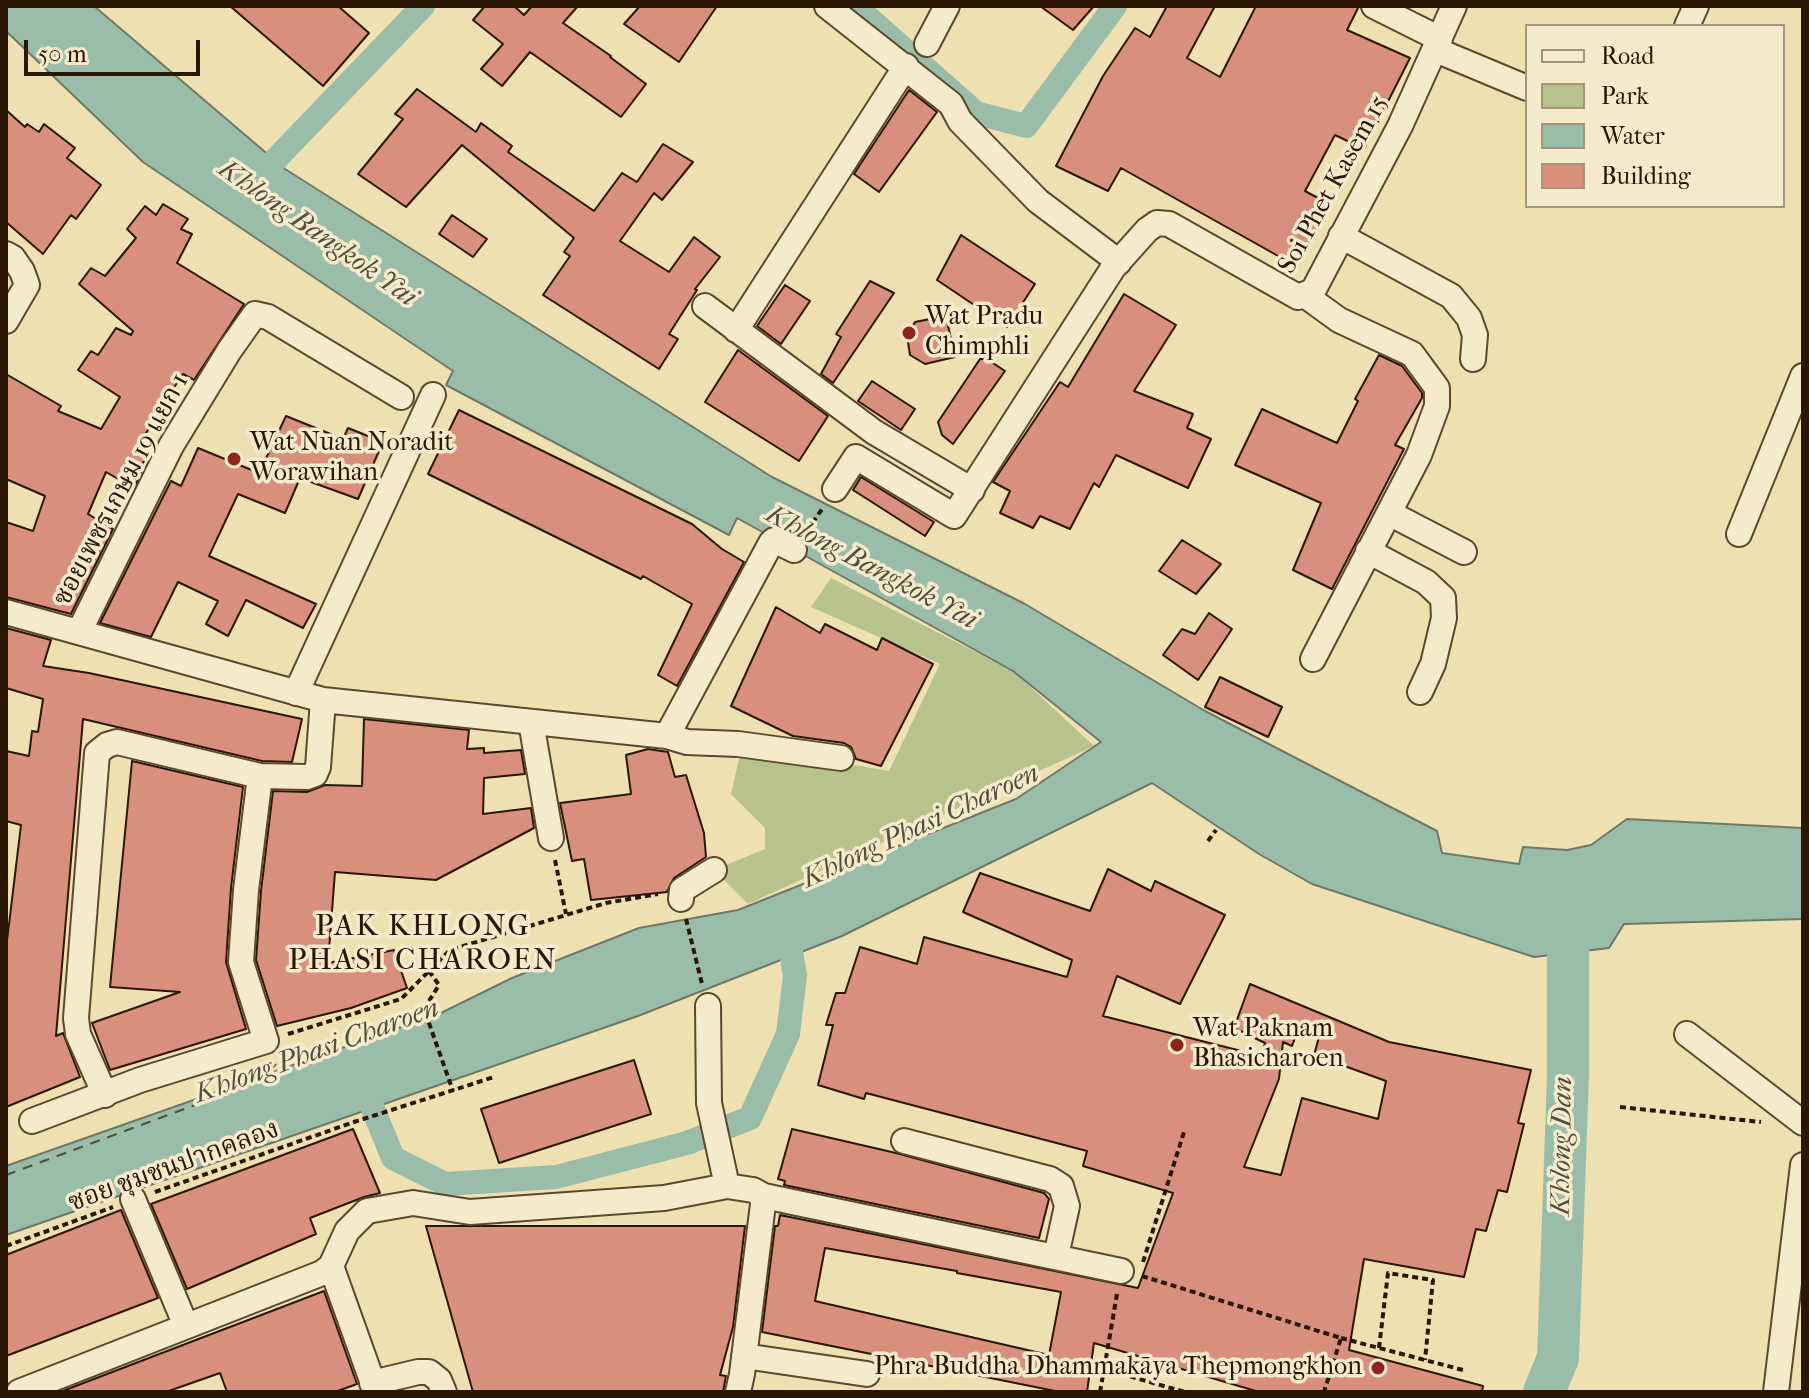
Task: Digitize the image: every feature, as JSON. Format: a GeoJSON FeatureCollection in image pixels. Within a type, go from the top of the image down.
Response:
{"type":"FeatureCollection","features":[{"type":"Feature","properties":{"kind":"street"},"geometry":{"type":"LineString","coordinates":[[827,6],[951,104],[960,121],[1038,201],[1119,262]]}},
{"type":"Feature","properties":{"kind":"street"},"geometry":{"type":"LineString","coordinates":[[927,44],[947,6]]}},
{"type":"Feature","properties":{"kind":"street"},"geometry":{"type":"LineString","coordinates":[[1374,6],[1438,44],[1525,87]]}},
{"type":"Feature","properties":{"kind":"street","name":"Soi Phet Kasem 15"},"geometry":{"type":"LineString","coordinates":[[856,457],[954,516],[1119,262],[1147,230],[1162,222],[1298,297],[1313,291],[1400,126],[1454,6]]}},
{"type":"Feature","properties":{"kind":"street"},"geometry":{"type":"LineString","coordinates":[[736,330],[906,66]]}},
{"type":"Feature","properties":{"kind":"street"},"geometry":{"type":"LineString","coordinates":[[1341,236],[1451,296],[1469,318],[1475,335],[1473,359]]}},
{"type":"Feature","properties":{"kind":"street"},"geometry":{"type":"LineString","coordinates":[[6,254],[22,271],[27,285],[6,321]]}},
{"type":"Feature","properties":{"kind":"street"},"geometry":{"type":"LineString","coordinates":[[1306,296],[1339,320],[1412,354],[1437,388],[1437,406],[1419,455],[1313,659]]}},
{"type":"Feature","properties":{"kind":"street"},"geometry":{"type":"LineString","coordinates":[[705,306],[874,432],[972,490]]}},
{"type":"Feature","properties":{"kind":"street","name":"ซอยเพชรเกษม 19 แยก 1"},"geometry":{"type":"LineString","coordinates":[[79,632],[171,446],[255,314],[268,317],[401,397]]}},
{"type":"Feature","properties":{"kind":"street"},"geometry":{"type":"LineString","coordinates":[[1739,534],[1803,376]]}},
{"type":"Feature","properties":{"kind":"street"},"geometry":{"type":"LineString","coordinates":[[296,693],[433,395]]}},
{"type":"Feature","properties":{"kind":"street"},"geometry":{"type":"LineString","coordinates":[[835,489],[874,432]]}},
{"type":"Feature","properties":{"kind":"street"},"geometry":{"type":"LineString","coordinates":[[1389,513],[1464,552]]}},
{"type":"Feature","properties":{"kind":"street"},"geometry":{"type":"LineString","coordinates":[[677,739],[771,543],[774,540],[794,550]]}},
{"type":"Feature","properties":{"kind":"street"},"geometry":{"type":"LineString","coordinates":[[1368,551],[1426,582],[1443,598],[1444,618],[1433,664],[1420,692]]}},
{"type":"Feature","properties":{"kind":"street"},"geometry":{"type":"LineString","coordinates":[[6,612],[323,700],[738,744],[841,758]]}},
{"type":"Feature","properties":{"kind":"street"},"geometry":{"type":"LineString","coordinates":[[105,1095],[78,1034],[76,1018],[97,753],[117,742],[260,776],[307,777],[315,774],[318,767],[323,700]]}},
{"type":"Feature","properties":{"kind":"street"},"geometry":{"type":"LineString","coordinates":[[531,722],[551,838]]}},
{"type":"Feature","properties":{"kind":"street"},"geometry":{"type":"LineString","coordinates":[[32,1121],[140,1080],[266,1041],[241,962],[260,776]]}},
{"type":"Feature","properties":{"kind":"street"},"geometry":{"type":"LineString","coordinates":[[682,894],[714,870]]}},
{"type":"Feature","properties":{"kind":"street"},"geometry":{"type":"LineString","coordinates":[[708,1006],[709,1103],[725,1174],[764,1196],[1121,1271]]}},
{"type":"Feature","properties":{"kind":"street"},"geometry":{"type":"LineString","coordinates":[[1687,1034],[1803,1123]]}},
{"type":"Feature","properties":{"kind":"street"},"geometry":{"type":"LineString","coordinates":[[904,1141],[1050,1179],[1061,1186],[1067,1206],[1056,1256]]}},
{"type":"Feature","properties":{"kind":"street"},"geometry":{"type":"LineString","coordinates":[[1776,1392],[1803,1165]]}},
{"type":"Feature","properties":{"kind":"street"},"geometry":{"type":"LineString","coordinates":[[19,1392],[322,1273],[331,1266],[340,1240],[367,1211],[413,1203],[470,1212],[664,1198],[725,1174]]}},
{"type":"Feature","properties":{"kind":"street"},"geometry":{"type":"LineString","coordinates":[[738,1392],[764,1196]]}},
{"type":"Feature","properties":{"kind":"street"},"geometry":{"type":"LineString","coordinates":[[133,1199],[186,1326]]}},
{"type":"Feature","properties":{"kind":"street"},"geometry":{"type":"LineString","coordinates":[[331,1266],[374,1387],[418,1372],[429,1372],[439,1380],[444,1392]]}},
{"type":"Feature","properties":{"kind":"street"},"geometry":{"type":"LineString","coordinates":[[744,1356],[867,1374]]}},
{"type":"Feature","properties":{"kind":"path"},"geometry":{"type":"LineString","coordinates":[[794,550],[835,489]]}},
{"type":"Feature","properties":{"kind":"path"},"geometry":{"type":"LineString","coordinates":[[1208,841],[1216,830]]}},
{"type":"Feature","properties":{"kind":"path"},"geometry":{"type":"LineString","coordinates":[[551,838],[566,915]]}},
{"type":"Feature","properties":{"kind":"path"},"geometry":{"type":"LineString","coordinates":[[266,1041],[401,999],[450,950],[606,903],[682,894],[708,1006]]}},
{"type":"Feature","properties":{"kind":"path"},"geometry":{"type":"LineString","coordinates":[[429,971],[439,985],[424,1009],[453,1091],[494,1077]]}},
{"type":"Feature","properties":{"kind":"path","name":"ซอย ชุมชนปากคลอง"},"geometry":{"type":"LineString","coordinates":[[6,1246],[354,1122],[453,1091]]}},
{"type":"Feature","properties":{"kind":"path"},"geometry":{"type":"LineString","coordinates":[[1620,1107],[1773,1124]]}},
{"type":"Feature","properties":{"kind":"path"},"geometry":{"type":"LineString","coordinates":[[1184,1132],[1139,1275],[1341,1338],[1463,1370]]}},
{"type":"Feature","properties":{"kind":"path"},"geometry":{"type":"LineString","coordinates":[[1100,1392],[1121,1271]]}},
{"type":"Feature","properties":{"kind":"path"},"geometry":{"type":"LineString","coordinates":[[1379,1348],[1388,1273],[1433,1280],[1425,1360]]}},
{"type":"Feature","properties":{"kind":"path"},"geometry":{"type":"LineString","coordinates":[[1324,1392],[1341,1338]]}},
{"type":"Feature","properties":{"kind":"path"},"geometry":{"type":"LineString","coordinates":[[1105,1364],[1111,1371],[1185,1392]]}},
{"type":"Feature","properties":{"kind":"green space"},"geometry":{"type":"Polygon","coordinates":[[[831,578],[1013,671],[1094,746],[748,904],[714,870],[765,849],[765,828],[731,794],[742,746],[889,771],[940,664],[811,607],[831,578]]]}},
{"type":"Feature","properties":{"kind":"water","name":"Khlong Bangkok Yai"},"geometry":{"type":"Polygon","coordinates":[[[6,6],[94,6],[285,169],[772,477],[1025,604],[1205,711],[1437,831],[1442,853],[1519,864],[1523,847],[1567,850],[1591,845],[1627,819],[1803,828],[1803,919],[1624,924],[1609,948],[1534,957],[1312,884],[1259,854],[1152,783],[842,936],[638,1016],[6,1235],[6,1166],[441,1013],[512,978],[639,928],[738,910],[1016,799],[1101,742],[1013,671],[737,518],[729,535],[446,385],[453,371],[143,162],[6,31],[6,6]]]}},
{"type":"Feature","properties":{"kind":"building"},"geometry":{"type":"Polygon","coordinates":[[[230,6],[338,6],[369,33],[323,86],[230,6]]]}},
{"type":"Feature","properties":{"kind":"building"},"geometry":{"type":"Polygon","coordinates":[[[485,6],[514,6],[524,15],[532,6],[578,6],[563,23],[646,84],[621,117],[530,52],[502,86],[481,69],[503,44],[473,20],[485,6]]]}},
{"type":"Feature","properties":{"kind":"building"},"geometry":{"type":"Polygon","coordinates":[[[640,6],[717,6],[679,62],[624,24],[640,6]]]}},
{"type":"Feature","properties":{"kind":"building"},"geometry":{"type":"Polygon","coordinates":[[[1040,6],[1094,6],[1073,30],[1040,6]]]}},
{"type":"Feature","properties":{"kind":"building"},"geometry":{"type":"Polygon","coordinates":[[[1167,6],[1215,6],[1187,58],[1220,77],[1256,6],[1359,6],[1347,30],[1410,58],[1364,149],[1335,135],[1305,191],[1329,204],[1296,266],[1121,168],[1108,191],[1056,166],[1103,76],[1135,28],[1150,37],[1167,6]]]}},
{"type":"Feature","properties":{"kind":"building"},"geometry":{"type":"Polygon","coordinates":[[[417,89],[476,132],[481,123],[512,146],[508,152],[594,211],[622,173],[637,182],[663,144],[693,162],[662,200],[654,193],[620,241],[669,272],[694,237],[720,257],[695,289],[669,334],[678,339],[659,369],[543,295],[570,256],[564,252],[574,238],[462,145],[406,207],[358,174],[403,119],[395,114],[417,89]]]}},
{"type":"Feature","properties":{"kind":"building"},"geometry":{"type":"Polygon","coordinates":[[[909,90],[937,112],[879,192],[854,174],[909,90]]]}},
{"type":"Feature","properties":{"kind":"building"},"geometry":{"type":"Polygon","coordinates":[[[6,110],[25,127],[27,124],[39,132],[44,124],[75,148],[67,158],[101,185],[76,219],[71,215],[43,254],[6,222],[6,110]]]}},
{"type":"Feature","properties":{"kind":"building"},"geometry":{"type":"Polygon","coordinates":[[[163,204],[188,219],[181,229],[192,234],[177,263],[244,304],[194,380],[183,374],[163,404],[145,435],[155,445],[140,467],[143,468],[134,488],[106,472],[88,514],[113,529],[71,614],[6,597],[6,522],[33,531],[45,496],[6,479],[6,374],[61,406],[58,411],[101,429],[120,397],[78,370],[91,351],[98,355],[116,328],[131,335],[133,331],[79,284],[91,268],[105,276],[136,238],[127,229],[145,206],[156,215],[163,204]]]}},
{"type":"Feature","properties":{"kind":"building"},"geometry":{"type":"Polygon","coordinates":[[[452,215],[487,239],[473,257],[439,234],[452,215]]]}},
{"type":"Feature","properties":{"kind":"building"},"geometry":{"type":"Polygon","coordinates":[[[961,235],[1035,284],[1007,327],[937,280],[961,235]]]}},
{"type":"Feature","properties":{"kind":"building"},"geometry":{"type":"Polygon","coordinates":[[[870,281],[894,293],[833,383],[821,374],[841,337],[836,334],[870,281]]]}},
{"type":"Feature","properties":{"kind":"building"},"geometry":{"type":"Polygon","coordinates":[[[785,285],[810,301],[781,344],[757,326],[785,285]]]}},
{"type":"Feature","properties":{"kind":"building"},"geometry":{"type":"Polygon","coordinates":[[[1124,294],[1176,325],[1134,391],[1193,414],[1187,428],[1211,439],[1188,488],[1116,455],[1099,487],[1094,483],[1070,529],[1040,516],[1033,528],[1000,513],[1010,491],[993,482],[1060,382],[1068,387],[1124,294]]]}},
{"type":"Feature","properties":{"kind":"building"},"geometry":{"type":"Polygon","coordinates":[[[940,317],[947,321],[955,357],[925,364],[910,355],[907,336],[915,322],[940,317]]]}},
{"type":"Feature","properties":{"kind":"building"},"geometry":{"type":"Polygon","coordinates":[[[738,350],[828,416],[799,461],[705,402],[738,350]]]}},
{"type":"Feature","properties":{"kind":"building"},"geometry":{"type":"Polygon","coordinates":[[[1379,355],[1402,366],[1422,393],[1422,398],[1395,445],[1404,449],[1332,589],[1293,570],[1321,503],[1235,465],[1262,409],[1337,443],[1358,401],[1355,399],[1379,355]]]}},
{"type":"Feature","properties":{"kind":"building"},"geometry":{"type":"Polygon","coordinates":[[[980,359],[987,359],[1005,371],[953,444],[942,435],[938,422],[980,359]]]}},
{"type":"Feature","properties":{"kind":"building"},"geometry":{"type":"Polygon","coordinates":[[[872,381],[915,409],[901,430],[858,401],[872,381]]]}},
{"type":"Feature","properties":{"kind":"building"},"geometry":{"type":"Polygon","coordinates":[[[459,410],[692,524],[722,549],[744,562],[677,686],[658,675],[692,604],[643,576],[641,579],[428,474],[459,410]]]}},
{"type":"Feature","properties":{"kind":"building"},"geometry":{"type":"Polygon","coordinates":[[[286,416],[343,439],[348,428],[383,442],[358,499],[300,478],[285,513],[238,494],[209,556],[316,604],[303,628],[246,600],[228,636],[206,624],[218,601],[178,582],[151,637],[100,623],[171,481],[181,486],[198,448],[259,473],[286,416]]]}},
{"type":"Feature","properties":{"kind":"building"},"geometry":{"type":"Polygon","coordinates":[[[861,477],[934,522],[925,536],[853,490],[861,477]]]}},
{"type":"Feature","properties":{"kind":"building"},"geometry":{"type":"Polygon","coordinates":[[[1182,540],[1221,564],[1196,594],[1159,571],[1182,540]]]}},
{"type":"Feature","properties":{"kind":"building"},"geometry":{"type":"Polygon","coordinates":[[[776,607],[820,633],[825,624],[877,650],[882,638],[933,664],[881,766],[856,759],[851,747],[844,743],[793,736],[731,706],[776,607]]]}},
{"type":"Feature","properties":{"kind":"building"},"geometry":{"type":"Polygon","coordinates":[[[1209,613],[1232,629],[1198,680],[1163,655],[1182,629],[1195,634],[1209,613]]]}},
{"type":"Feature","properties":{"kind":"building"},"geometry":{"type":"Polygon","coordinates":[[[6,628],[51,640],[43,666],[302,719],[292,762],[262,761],[83,719],[56,1036],[63,1033],[80,1077],[6,1107],[6,949],[21,825],[6,821],[6,751],[29,756],[32,731],[38,732],[43,699],[6,688],[6,628]]]}},
{"type":"Feature","properties":{"kind":"building"},"geometry":{"type":"Polygon","coordinates":[[[1220,677],[1282,707],[1268,737],[1205,707],[1220,677]]]}},
{"type":"Feature","properties":{"kind":"building"},"geometry":{"type":"Polygon","coordinates":[[[364,719],[469,730],[467,749],[484,748],[484,753],[521,750],[525,774],[484,778],[483,814],[531,808],[534,828],[436,880],[335,872],[328,963],[394,950],[407,988],[351,1008],[277,1026],[256,960],[273,791],[307,792],[325,785],[362,786],[364,719]]]}},
{"type":"Feature","properties":{"kind":"building"},"geometry":{"type":"Polygon","coordinates":[[[648,749],[668,752],[675,777],[686,775],[704,833],[706,857],[674,878],[667,892],[591,900],[584,859],[572,861],[560,803],[631,794],[626,755],[648,749]]]}},
{"type":"Feature","properties":{"kind":"building"},"geometry":{"type":"Polygon","coordinates":[[[132,761],[243,787],[226,962],[246,1029],[110,1070],[92,1023],[180,992],[110,987],[132,761]]]}},
{"type":"Feature","properties":{"kind":"building"},"geometry":{"type":"Polygon","coordinates":[[[1108,869],[1151,891],[1155,881],[1225,915],[1180,1004],[1117,976],[1103,1016],[1261,1056],[1265,1043],[1234,1028],[1250,984],[1389,1042],[1531,1070],[1518,1123],[1524,1124],[1507,1192],[1498,1190],[1486,1231],[1476,1229],[1464,1277],[1364,1259],[1349,1350],[1483,1386],[1482,1392],[1259,1392],[1094,1343],[1087,1392],[1060,1392],[762,1332],[775,1226],[778,1226],[780,1215],[1138,1288],[1173,1193],[1083,1166],[1087,1151],[866,1093],[864,1099],[818,1085],[833,1025],[826,1025],[836,993],[845,993],[860,947],[917,964],[924,937],[1067,977],[1072,960],[963,912],[980,873],[1090,911],[1108,869]],[[1298,1030],[1292,1046],[1283,1042],[1279,1079],[1244,1167],[1281,1175],[1302,1098],[1378,1119],[1386,1081],[1314,1055],[1319,1037],[1298,1030]],[[825,1248],[815,1301],[1049,1355],[1061,1292],[825,1248]]]}},
{"type":"Feature","properties":{"kind":"building"},"geometry":{"type":"Polygon","coordinates":[[[634,1060],[651,1114],[499,1163],[481,1109],[634,1060]]]}},
{"type":"Feature","properties":{"kind":"building"},"geometry":{"type":"Polygon","coordinates":[[[353,1129],[380,1193],[310,1218],[316,1234],[187,1289],[151,1204],[353,1129]]]}},
{"type":"Feature","properties":{"kind":"building"},"geometry":{"type":"Polygon","coordinates":[[[792,1129],[1044,1193],[1049,1199],[1039,1238],[784,1185],[785,1181],[778,1179],[792,1129]]]}},
{"type":"Feature","properties":{"kind":"building"},"geometry":{"type":"Polygon","coordinates":[[[121,1210],[158,1298],[6,1356],[6,1255],[121,1210]]]}},
{"type":"Feature","properties":{"kind":"building"},"geometry":{"type":"Polygon","coordinates":[[[426,1226],[745,1226],[733,1327],[720,1375],[726,1376],[723,1392],[473,1392],[426,1226]]]}},
{"type":"Feature","properties":{"kind":"building"},"geometry":{"type":"Polygon","coordinates":[[[324,1291],[357,1384],[335,1392],[227,1392],[220,1373],[166,1392],[60,1392],[324,1291]]]}},
{"type":"Feature","properties":{"kind":"waterway","name":"Khlong Bangkok Yai"},"geometry":{"type":"LineString","coordinates":[[253,183],[423,6]]}},
{"type":"Feature","properties":{"kind":"waterway"},"geometry":{"type":"LineString","coordinates":[[855,6],[976,113],[1026,126],[1115,6]]}},
{"type":"Feature","properties":{"kind":"waterway","name":"Khlong Dan"},"geometry":{"type":"LineString","coordinates":[[1544,1392],[1558,1358],[1568,1076],[1568,898]]}},
{"type":"Feature","properties":{"kind":"waterway"},"geometry":{"type":"LineString","coordinates":[[360,1077],[393,1158],[445,1184],[556,1177],[687,1143],[750,1118],[788,1034],[795,975],[786,925]]}},
{"type":"Feature","properties":{"kind":"ferry route"},"geometry":{"type":"LineString","coordinates":[[6,1175],[260,1081],[276,1064]]}},
{"type":"Feature","properties":{"kind":"place","name":"Wat Pradu Chimphli"},"geometry":{"type":"Point","coordinates":[909,333]}},
{"type":"Feature","properties":{"kind":"place","name":"Wat Nuan Noradit Worawihan"},"geometry":{"type":"Point","coordinates":[234,459]}},
{"type":"Feature","properties":{"kind":"place","name":"Wat Paknam Bhasicharoen"},"geometry":{"type":"Point","coordinates":[1177,1045]}},
{"type":"Feature","properties":{"kind":"place","name":"Phra Buddha Dhammakāya Thepmongkhon"},"geometry":{"type":"Point","coordinates":[1378,1368]}},
{"type":"Feature","properties":{"kind":"district","name":"PAK KHLONG PHASI CHAROEN"},"geometry":{"type":"Point","coordinates":[423,945]}},
{"type":"Feature","properties":{"kind":"water label","name":"Khlong Phasi Charoen"},"geometry":{"type":"Point","coordinates":[921,827]}},
{"type":"Feature","properties":{"kind":"water label","name":"Khlong Phasi Charoen"},"geometry":{"type":"Point","coordinates":[317,1052]}}]}
